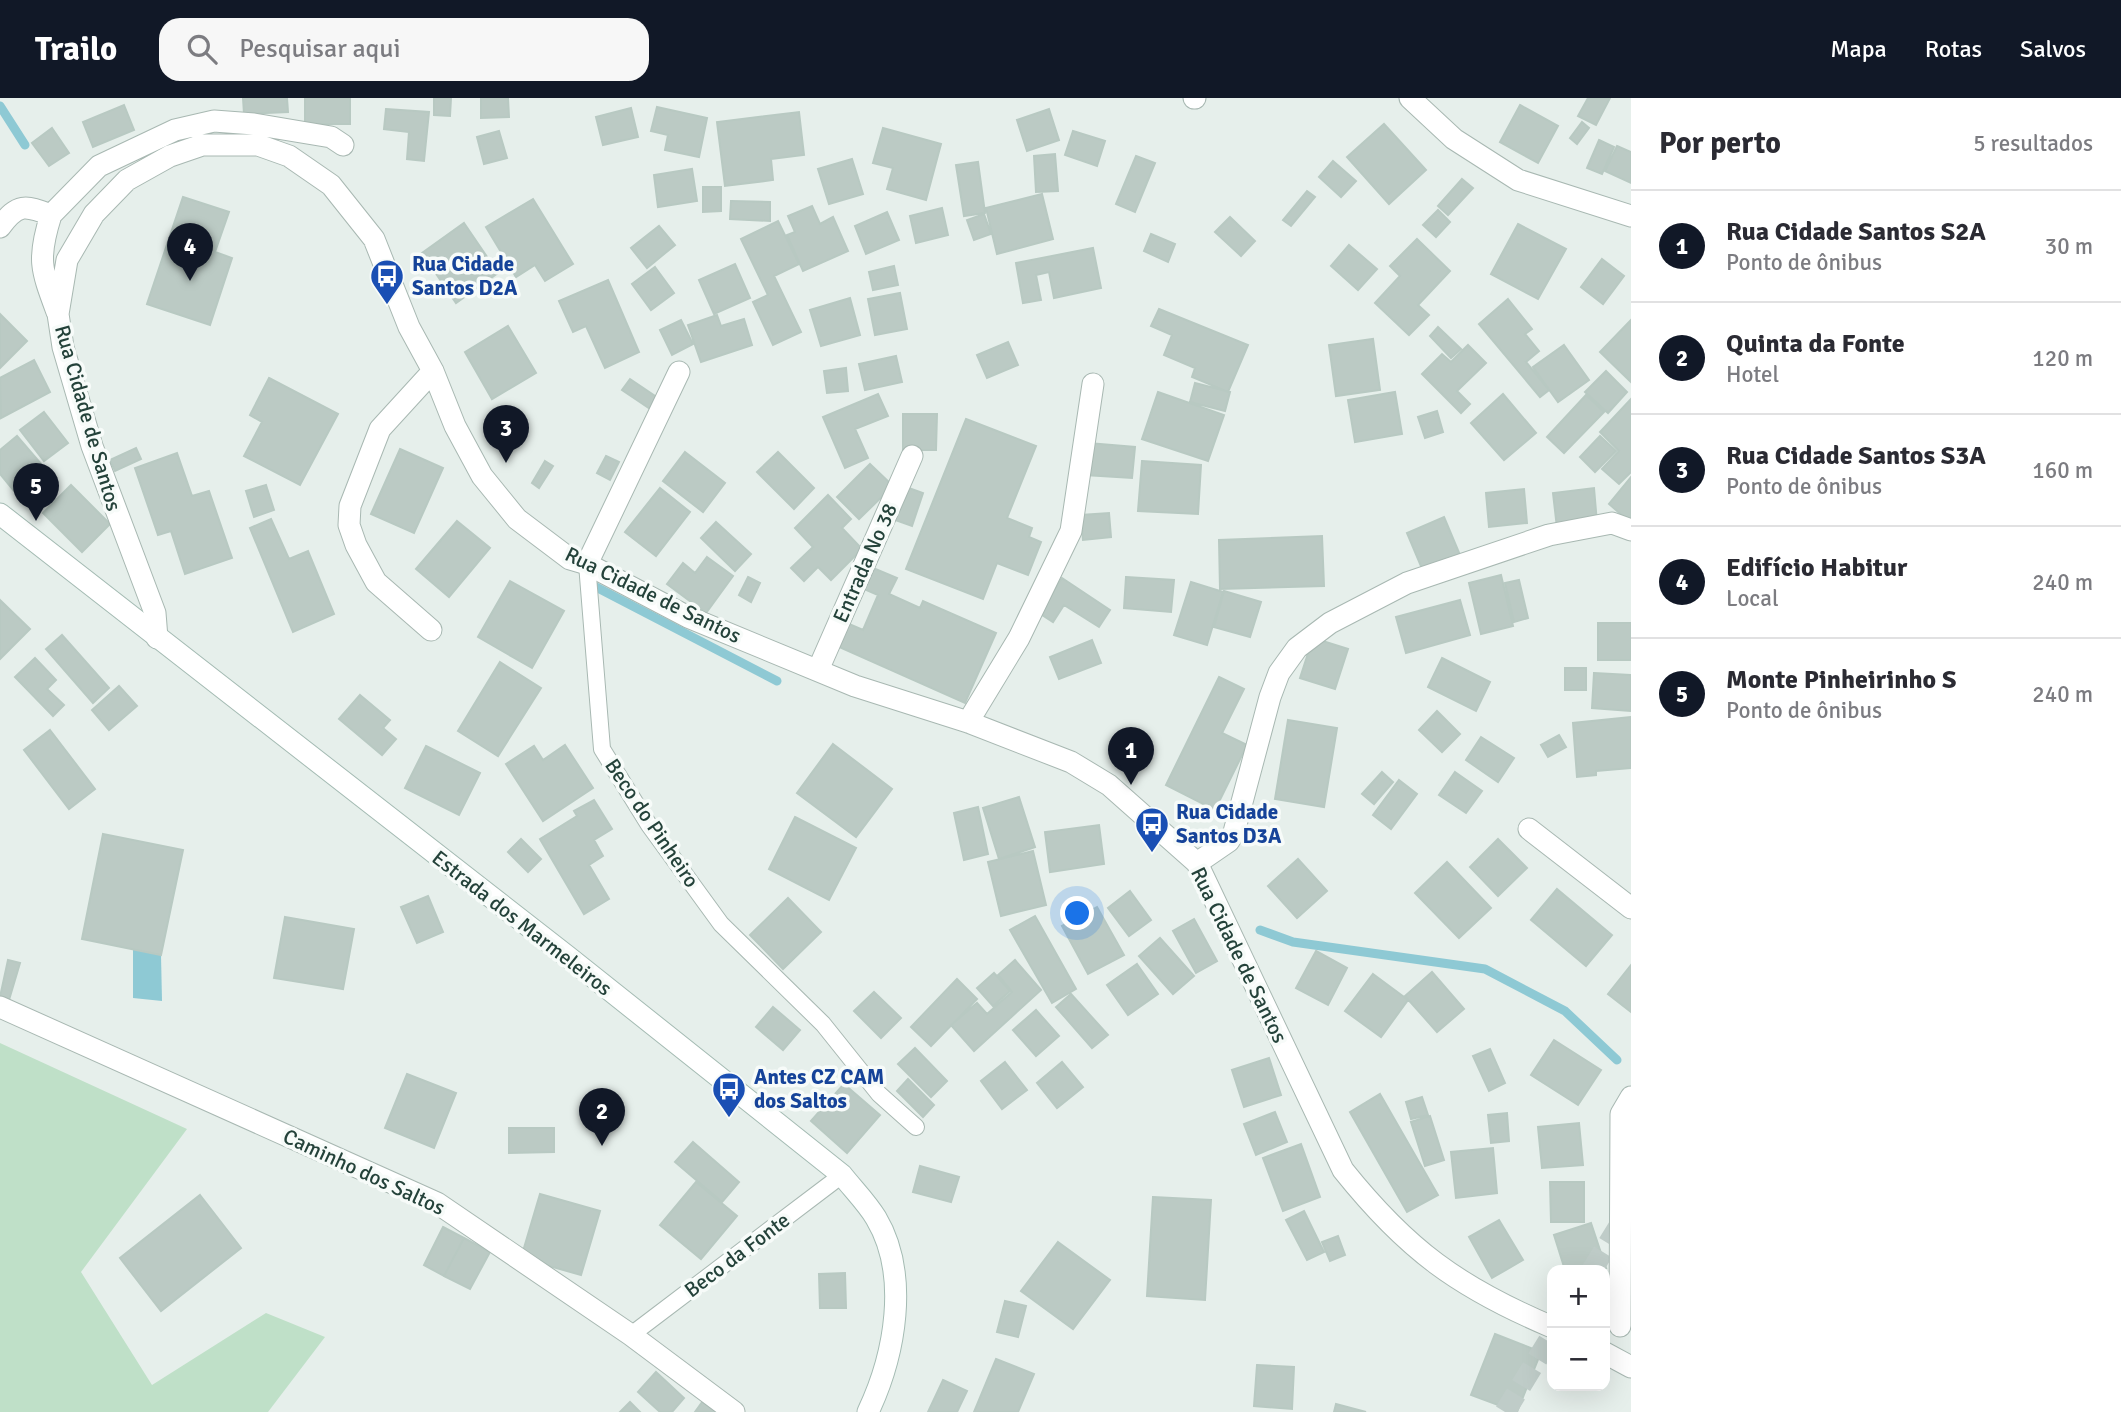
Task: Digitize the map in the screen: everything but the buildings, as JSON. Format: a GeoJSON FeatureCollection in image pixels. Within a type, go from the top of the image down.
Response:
{"type":"FeatureCollection","features":[{"type":"Feature","properties":{"kind":"street"},"geometry":{"type":"LineString","coordinates":[[1410,98],[1454,139],[1508,175],[1631,216]]}},
{"type":"Feature","properties":{"kind":"street"},"geometry":{"type":"LineString","coordinates":[[58,314],[41,270],[41,244],[51,215],[99,166],[175,130],[214,121],[254,124],[331,137],[343,145]]}},
{"type":"Feature","properties":{"kind":"street","name":"Rua Cidade de Santos"},"geometry":{"type":"LineString","coordinates":[[157,638],[155,613],[92,446],[63,346],[58,314],[67,260],[94,214],[127,180],[170,156],[202,145],[258,145],[289,156],[328,182],[374,239],[409,327],[433,371],[455,426],[491,487],[517,519],[570,559],[587,564],[688,617],[818,670],[968,722],[1071,762],[1099,779],[1197,863],[1343,1170],[1377,1213],[1415,1250],[1500,1305],[1547,1325]]}},
{"type":"Feature","properties":{"kind":"street"},"geometry":{"type":"LineString","coordinates":[[0,227],[19,208],[28,207],[51,215]]}},
{"type":"Feature","properties":{"kind":"street"},"geometry":{"type":"LineString","coordinates":[[431,630],[376,582],[356,545],[349,525],[350,506],[380,429],[433,371]]}},
{"type":"Feature","properties":{"kind":"street"},"geometry":{"type":"LineString","coordinates":[[587,564],[679,372]]}},
{"type":"Feature","properties":{"kind":"street"},"geometry":{"type":"LineString","coordinates":[[968,722],[1019,638],[1071,531],[1093,384]]}},
{"type":"Feature","properties":{"kind":"street","name":"Entrada No 38"},"geometry":{"type":"LineString","coordinates":[[818,670],[912,456]]}},
{"type":"Feature","properties":{"kind":"street","name":"Estrada dos Marmeleiros"},"geometry":{"type":"LineString","coordinates":[[0,514],[567,956],[842,1175],[876,1218],[890,1252],[896,1298],[885,1370],[868,1412]]}},
{"type":"Feature","properties":{"kind":"street"},"geometry":{"type":"LineString","coordinates":[[1197,863],[1228,841],[1234,832],[1270,697],[1279,673],[1297,648],[1330,623],[1407,583],[1549,535],[1612,523],[1631,530]]}},
{"type":"Feature","properties":{"kind":"street"},"geometry":{"type":"LineString","coordinates":[[1529,829],[1631,908]]}},
{"type":"Feature","properties":{"kind":"street","name":"Caminho dos Saltos"},"geometry":{"type":"LineString","coordinates":[[0,1007],[437,1203],[631,1335],[734,1412]]}},
{"type":"Feature","properties":{"kind":"street"},"geometry":{"type":"LineString","coordinates":[[1619,1326],[1621,1114],[1631,1097]]}},
{"type":"Feature","properties":{"kind":"street"},"geometry":{"type":"LineString","coordinates":[[1610,1356],[1631,1367]]}},
{"type":"Feature","properties":{"kind":"lane","name":"Beco do Pinheiro"},"geometry":{"type":"LineString","coordinates":[[587,564],[602,748],[649,825],[722,924],[824,1024],[879,1094],[916,1127]]}},
{"type":"Feature","properties":{"kind":"lane","name":"Beco da Fonte"},"geometry":{"type":"LineString","coordinates":[[631,1335],[842,1175]]}},
{"type":"Feature","properties":{"kind":"green space"},"geometry":{"type":"Polygon","coordinates":[[[0,1043],[187,1129],[81,1272],[152,1385],[266,1313],[325,1337],[268,1412],[0,1412],[0,1043]]]}},
{"type":"Feature","properties":{"kind":"water"},"geometry":{"type":"Polygon","coordinates":[[[133,949],[161,955],[162,1001],[133,998],[133,949]]]}},
{"type":"Feature","properties":{"kind":"waterway"},"geometry":{"type":"LineString","coordinates":[[0,106],[25,145]]}},
{"type":"Feature","properties":{"kind":"waterway"},"geometry":{"type":"LineString","coordinates":[[594,586],[777,681]]}},
{"type":"Feature","properties":{"kind":"waterway"},"geometry":{"type":"LineString","coordinates":[[1260,930],[1293,942],[1485,969],[1565,1011],[1617,1060]]}},
{"type":"Feature","properties":{"kind":"tunnel"},"geometry":{"type":"LineString","coordinates":[[1595,1265],[1624,1218]]}},
{"type":"Feature","properties":{"kind":"tunnel"},"geometry":{"type":"LineString","coordinates":[[1505,1412],[1547,1343]]}},
{"type":"Feature","properties":{"kind":"place","name":"Edifício Habitur"},"geometry":{"type":"Point","coordinates":[190,281]}},
{"type":"Feature","properties":{"kind":"place","name":"Rua Cidade Santos D2A"},"geometry":{"type":"Point","coordinates":[387,306]}},
{"type":"Feature","properties":{"kind":"place","name":"Rua Cidade Santos S3A"},"geometry":{"type":"Point","coordinates":[506,463]}},
{"type":"Feature","properties":{"kind":"place","name":"Monte Pinheirinho S"},"geometry":{"type":"Point","coordinates":[36,521]}},
{"type":"Feature","properties":{"kind":"place","name":"Rua Cidade Santos S2A"},"geometry":{"type":"Point","coordinates":[1131,785]}},
{"type":"Feature","properties":{"kind":"place","name":"Rua Cidade Santos D3A"},"geometry":{"type":"Point","coordinates":[1152,854]}},
{"type":"Feature","properties":{"kind":"place","name":"Antes CZ CAM dos Saltos"},"geometry":{"type":"Point","coordinates":[729,1119]}},
{"type":"Feature","properties":{"kind":"place","name":"Quinta da Fonte"},"geometry":{"type":"Point","coordinates":[602,1146]}}]}
